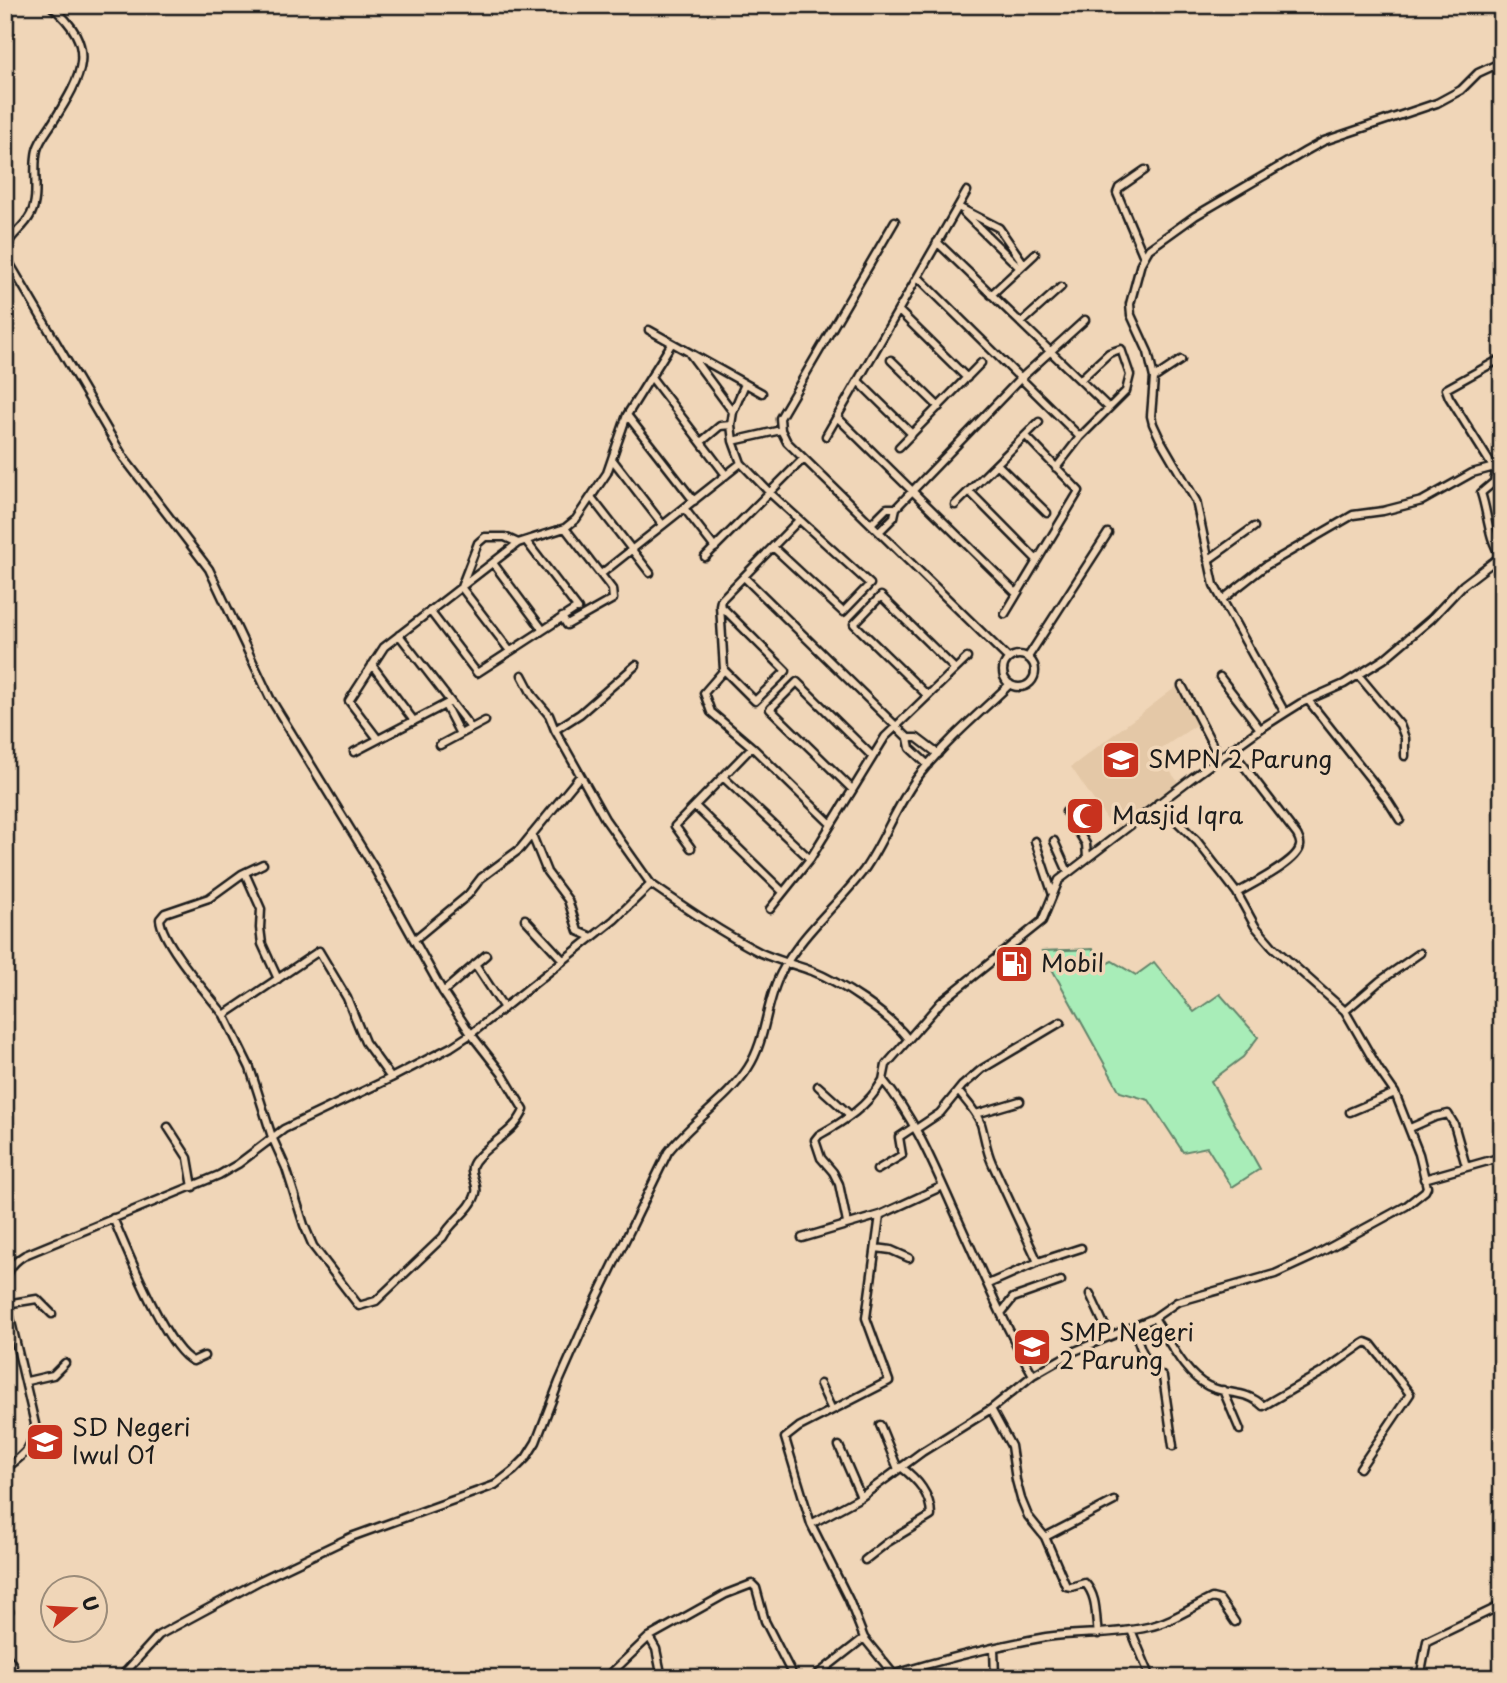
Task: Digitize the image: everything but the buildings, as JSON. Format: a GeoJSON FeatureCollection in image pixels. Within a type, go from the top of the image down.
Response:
{"type":"FeatureCollection","features":[{"type":"Feature","properties":{"kind":"street"},"geometry":{"type":"LineString","coordinates":[[50,5],[76,37],[81,47],[81,66],[70,95],[37,150],[32,211],[7,243],[5,251],[10,264],[128,464],[209,569],[270,698],[373,866],[443,992],[524,1108],[516,1124],[474,1162],[471,1171],[477,1188],[469,1205],[449,1226],[443,1237],[376,1301],[368,1305],[359,1306],[313,1246],[299,1212],[286,1168],[272,1137],[250,1068],[224,1015],[177,953],[160,919],[165,913],[209,898],[263,864]]}},
{"type":"Feature","properties":{"kind":"street"},"geometry":{"type":"LineString","coordinates":[[1285,713],[1214,585],[1196,502],[1153,424],[1151,416],[1154,378],[1148,352],[1130,309],[1138,273],[1144,257],[1161,240],[1195,216],[1306,151],[1324,141],[1413,113],[1444,100],[1461,90],[1478,73],[1502,62]]}},
{"type":"Feature","properties":{"kind":"street"},"geometry":{"type":"LineString","coordinates":[[1144,257],[1117,193],[1119,188],[1145,170]]}},
{"type":"Feature","properties":{"kind":"street"},"geometry":{"type":"LineString","coordinates":[[826,436],[967,191]]}},
{"type":"Feature","properties":{"kind":"street"},"geometry":{"type":"LineString","coordinates":[[958,207],[1022,266]]}},
{"type":"Feature","properties":{"kind":"street"},"geometry":{"type":"LineString","coordinates":[[958,207],[999,228],[1022,266]]}},
{"type":"Feature","properties":{"kind":"street"},"geometry":{"type":"LineString","coordinates":[[895,221],[780,418],[780,430],[803,459],[1008,658]]}},
{"type":"Feature","properties":{"kind":"street"},"geometry":{"type":"LineString","coordinates":[[937,242],[1109,408]]}},
{"type":"Feature","properties":{"kind":"street"},"geometry":{"type":"LineString","coordinates":[[991,295],[1035,254]]}},
{"type":"Feature","properties":{"kind":"street"},"geometry":{"type":"LineString","coordinates":[[918,277],[1080,437]]}},
{"type":"Feature","properties":{"kind":"street"},"geometry":{"type":"LineString","coordinates":[[1021,323],[1061,287]]}},
{"type":"Feature","properties":{"kind":"street"},"geometry":{"type":"LineString","coordinates":[[899,311],[967,378]]}},
{"type":"Feature","properties":{"kind":"street"},"geometry":{"type":"LineString","coordinates":[[879,532],[894,517],[896,508],[1020,379],[1085,320]]}},
{"type":"Feature","properties":{"kind":"street"},"geometry":{"type":"LineString","coordinates":[[649,330],[762,393]]}},
{"type":"Feature","properties":{"kind":"street"},"geometry":{"type":"LineString","coordinates":[[378,740],[349,701],[384,647],[518,543],[565,528],[576,519],[607,473],[627,415],[672,343]]}},
{"type":"Feature","properties":{"kind":"street"},"geometry":{"type":"LineString","coordinates":[[1056,468],[1080,437],[1126,391],[1130,374],[1121,349],[1109,353],[1080,380]]}},
{"type":"Feature","properties":{"kind":"street"},"geometry":{"type":"LineString","coordinates":[[688,352],[733,412]]}},
{"type":"Feature","properties":{"kind":"street"},"geometry":{"type":"LineString","coordinates":[[847,1223],[839,1184],[821,1158],[815,1140],[874,1095],[883,1080],[886,1065],[941,1002],[1042,921],[1059,880],[1219,757],[1260,729],[1308,700],[1359,676],[1384,659],[1431,619],[1455,592],[1501,556],[1493,542],[1481,493],[1494,482],[1498,467],[1448,397],[1446,388],[1502,358]]}},
{"type":"Feature","properties":{"kind":"street"},"geometry":{"type":"LineString","coordinates":[[891,360],[939,407]]}},
{"type":"Feature","properties":{"kind":"street"},"geometry":{"type":"LineString","coordinates":[[1154,378],[1181,360]]}},
{"type":"Feature","properties":{"kind":"street"},"geometry":{"type":"LineString","coordinates":[[899,447],[981,363]]}},
{"type":"Feature","properties":{"kind":"street"},"geometry":{"type":"LineString","coordinates":[[651,377],[726,475]]}},
{"type":"Feature","properties":{"kind":"street"},"geometry":{"type":"LineString","coordinates":[[858,381],[912,434]]}},
{"type":"Feature","properties":{"kind":"street"},"geometry":{"type":"LineString","coordinates":[[745,384],[733,412],[731,425],[733,441],[741,463],[870,584],[843,612],[773,547]]}},
{"type":"Feature","properties":{"kind":"street"},"geometry":{"type":"LineString","coordinates":[[627,415],[694,501]]}},
{"type":"Feature","properties":{"kind":"street"},"geometry":{"type":"LineString","coordinates":[[837,417],[1017,594]]}},
{"type":"Feature","properties":{"kind":"street"},"geometry":{"type":"LineString","coordinates":[[955,505],[1039,422]]}},
{"type":"Feature","properties":{"kind":"street"},"geometry":{"type":"LineString","coordinates":[[701,442],[720,426],[731,425]]}},
{"type":"Feature","properties":{"kind":"street"},"geometry":{"type":"LineString","coordinates":[[733,441],[780,430]]}},
{"type":"Feature","properties":{"kind":"street"},"geometry":{"type":"LineString","coordinates":[[1005,614],[1079,491],[1026,436]]}},
{"type":"Feature","properties":{"kind":"street"},"geometry":{"type":"LineString","coordinates":[[612,459],[663,525]]}},
{"type":"Feature","properties":{"kind":"street"},"geometry":{"type":"LineString","coordinates":[[705,557],[803,459]]}},
{"type":"Feature","properties":{"kind":"street"},"geometry":{"type":"LineString","coordinates":[[601,574],[741,463]]}},
{"type":"Feature","properties":{"kind":"street"},"geometry":{"type":"LineString","coordinates":[[997,464],[1046,513]]}},
{"type":"Feature","properties":{"kind":"street"},"geometry":{"type":"LineString","coordinates":[[1223,599],[1265,566],[1353,515],[1422,501],[1472,473],[1498,467]]}},
{"type":"Feature","properties":{"kind":"street"},"geometry":{"type":"LineString","coordinates":[[969,491],[1037,560]]}},
{"type":"Feature","properties":{"kind":"street"},"geometry":{"type":"LineString","coordinates":[[591,497],[650,573]]}},
{"type":"Feature","properties":{"kind":"street"},"geometry":{"type":"LineString","coordinates":[[684,508],[715,548]]}},
{"type":"Feature","properties":{"kind":"street"},"geometry":{"type":"LineString","coordinates":[[871,524],[887,508],[896,508]]}},
{"type":"Feature","properties":{"kind":"street"},"geometry":{"type":"LineString","coordinates":[[720,605],[786,671],[755,701],[724,670],[720,605],[721,600],[799,520]]}},
{"type":"Feature","properties":{"kind":"street"},"geometry":{"type":"LineString","coordinates":[[1208,560],[1254,527]]}},
{"type":"Feature","properties":{"kind":"street"},"geometry":{"type":"LineString","coordinates":[[562,617],[567,625],[613,599],[612,589],[565,528]]}},
{"type":"Feature","properties":{"kind":"street"},"geometry":{"type":"LineString","coordinates":[[1028,657],[1108,533]]}},
{"type":"Feature","properties":{"kind":"street"},"geometry":{"type":"LineString","coordinates":[[461,587],[478,543],[485,537],[505,537],[518,543]]}},
{"type":"Feature","properties":{"kind":"street"},"geometry":{"type":"LineString","coordinates":[[526,541],[583,616]]}},
{"type":"Feature","properties":{"kind":"street"},"geometry":{"type":"LineString","coordinates":[[493,563],[543,630]]}},
{"type":"Feature","properties":{"kind":"street"},"geometry":{"type":"LineString","coordinates":[[744,577],[908,738],[910,748],[928,765]]}},
{"type":"Feature","properties":{"kind":"street"},"geometry":{"type":"LineString","coordinates":[[461,587],[510,651]]}},
{"type":"Feature","properties":{"kind":"street"},"geometry":{"type":"LineString","coordinates":[[927,695],[854,624],[881,596],[955,669]]}},
{"type":"Feature","properties":{"kind":"street"},"geometry":{"type":"LineString","coordinates":[[430,611],[477,673],[577,608]]}},
{"type":"Feature","properties":{"kind":"street"},"geometry":{"type":"LineString","coordinates":[[399,635],[448,703],[471,728]]}},
{"type":"Feature","properties":{"kind":"street"},"geometry":{"type":"LineString","coordinates":[[1022,654],[1028,657],[1035,669],[1030,683],[1017,687],[1010,684],[1003,671],[1008,658],[1022,654]]}},
{"type":"Feature","properties":{"kind":"street"},"geometry":{"type":"LineString","coordinates":[[770,909],[810,859],[872,756],[895,726],[967,658]]}},
{"type":"Feature","properties":{"kind":"street"},"geometry":{"type":"LineString","coordinates":[[372,665],[414,721]]}},
{"type":"Feature","properties":{"kind":"street"},"geometry":{"type":"LineString","coordinates":[[555,730],[576,717],[636,665]]}},
{"type":"Feature","properties":{"kind":"street"},"geometry":{"type":"LineString","coordinates":[[724,670],[704,693],[711,712],[752,747],[831,824]]}},
{"type":"Feature","properties":{"kind":"street"},"geometry":{"type":"LineString","coordinates":[[522,674],[533,696],[549,715],[580,776],[626,850],[651,884],[717,930],[762,953],[820,975],[865,1001],[899,1027],[908,1039]]}},
{"type":"Feature","properties":{"kind":"street"},"geometry":{"type":"LineString","coordinates":[[1359,676],[1400,725],[1405,738],[1405,756]]}},
{"type":"Feature","properties":{"kind":"street"},"geometry":{"type":"LineString","coordinates":[[1220,677],[1260,729]]}},
{"type":"Feature","properties":{"kind":"street"},"geometry":{"type":"LineString","coordinates":[[852,789],[770,709],[797,682],[872,756]]}},
{"type":"Feature","properties":{"kind":"street"},"geometry":{"type":"LineString","coordinates":[[120,1678],[159,1635],[184,1621],[351,1537],[495,1485],[526,1458],[545,1422],[586,1321],[668,1152],[680,1136],[737,1083],[747,1070],[763,1035],[775,988],[787,963],[864,870],[904,798],[928,765],[1010,684]]}},
{"type":"Feature","properties":{"kind":"street"},"geometry":{"type":"LineString","coordinates":[[1182,686],[1219,757]]}},
{"type":"Feature","properties":{"kind":"street"},"geometry":{"type":"LineString","coordinates":[[1308,700],[1400,820]]}},
{"type":"Feature","properties":{"kind":"street"},"geometry":{"type":"LineString","coordinates":[[354,752],[448,703]]}},
{"type":"Feature","properties":{"kind":"street"},"geometry":{"type":"LineString","coordinates":[[448,703],[460,734]]}},
{"type":"Feature","properties":{"kind":"street"},"geometry":{"type":"LineString","coordinates":[[440,744],[485,721]]}},
{"type":"Feature","properties":{"kind":"street"},"geometry":{"type":"LineString","coordinates":[[908,738],[918,738],[938,754]]}},
{"type":"Feature","properties":{"kind":"street"},"geometry":{"type":"LineString","coordinates":[[691,848],[675,826],[752,747]]}},
{"type":"Feature","properties":{"kind":"street"},"geometry":{"type":"LineString","coordinates":[[1231,749],[1297,835],[1300,846],[1287,863],[1237,893]]}},
{"type":"Feature","properties":{"kind":"street"},"geometry":{"type":"LineString","coordinates":[[415,939],[468,895],[481,878],[510,857],[532,835],[580,776]]}},
{"type":"Feature","properties":{"kind":"street"},"geometry":{"type":"LineString","coordinates":[[723,777],[810,859]]}},
{"type":"Feature","properties":{"kind":"street"},"geometry":{"type":"LineString","coordinates":[[811,1524],[861,1497],[900,1468],[991,1409],[1033,1375],[1075,1351],[1154,1318],[1177,1302],[1275,1274],[1345,1241],[1406,1206],[1427,1187],[1410,1128],[1395,1093],[1378,1070],[1345,1011],[1273,947],[1255,926],[1237,893],[1197,841],[1158,803]]}},
{"type":"Feature","properties":{"kind":"street"},"geometry":{"type":"LineString","coordinates":[[695,806],[783,892]]}},
{"type":"Feature","properties":{"kind":"street"},"geometry":{"type":"LineString","coordinates":[[1066,811],[1086,844],[1087,857]]}},
{"type":"Feature","properties":{"kind":"street"},"geometry":{"type":"LineString","coordinates":[[532,835],[547,872],[568,900],[578,931],[592,937]]}},
{"type":"Feature","properties":{"kind":"street"},"geometry":{"type":"LineString","coordinates":[[1035,841],[1052,894]]}},
{"type":"Feature","properties":{"kind":"street"},"geometry":{"type":"LineString","coordinates":[[1054,841],[1068,872]]}},
{"type":"Feature","properties":{"kind":"street"},"geometry":{"type":"LineString","coordinates":[[245,873],[261,909],[262,944],[278,979]]}},
{"type":"Feature","properties":{"kind":"street"},"geometry":{"type":"LineString","coordinates":[[5,1290],[8,1271],[14,1261],[193,1187],[238,1164],[284,1129],[391,1078],[471,1034],[620,915],[651,884]]}},
{"type":"Feature","properties":{"kind":"street"},"geometry":{"type":"LineString","coordinates":[[525,919],[563,960]]}},
{"type":"Feature","properties":{"kind":"street"},"geometry":{"type":"LineString","coordinates":[[224,1015],[315,951],[320,951],[347,998],[365,1042],[391,1078]]}},
{"type":"Feature","properties":{"kind":"street"},"geometry":{"type":"LineString","coordinates":[[1345,1011],[1380,981],[1420,953]]}},
{"type":"Feature","properties":{"kind":"street"},"geometry":{"type":"LineString","coordinates":[[443,992],[485,955]]}},
{"type":"Feature","properties":{"kind":"street"},"geometry":{"type":"LineString","coordinates":[[475,964],[504,1009]]}},
{"type":"Feature","properties":{"kind":"street"},"geometry":{"type":"LineString","coordinates":[[877,1170],[902,1155],[899,1137],[940,1113],[958,1091],[982,1069],[1061,1022]]}},
{"type":"Feature","properties":{"kind":"street"},"geometry":{"type":"LineString","coordinates":[[883,1080],[900,1101],[915,1128],[1033,1375]]}},
{"type":"Feature","properties":{"kind":"street"},"geometry":{"type":"LineString","coordinates":[[818,1086],[850,1115]]}},
{"type":"Feature","properties":{"kind":"street"},"geometry":{"type":"LineString","coordinates":[[958,1091],[976,1114],[992,1163],[1038,1262]]}},
{"type":"Feature","properties":{"kind":"street"},"geometry":{"type":"LineString","coordinates":[[1350,1112],[1395,1093]]}},
{"type":"Feature","properties":{"kind":"street"},"geometry":{"type":"LineString","coordinates":[[976,1114],[1020,1101]]}},
{"type":"Feature","properties":{"kind":"street"},"geometry":{"type":"LineString","coordinates":[[1410,1128],[1435,1116],[1448,1114],[1454,1124],[1466,1166]]}},
{"type":"Feature","properties":{"kind":"street"},"geometry":{"type":"LineString","coordinates":[[168,1128],[185,1151],[193,1187]]}},
{"type":"Feature","properties":{"kind":"street"},"geometry":{"type":"LineString","coordinates":[[1424,1179],[1502,1157]]}},
{"type":"Feature","properties":{"kind":"street"},"geometry":{"type":"LineString","coordinates":[[802,1238],[880,1215],[943,1186]]}},
{"type":"Feature","properties":{"kind":"street"},"geometry":{"type":"LineString","coordinates":[[880,1215],[866,1318],[889,1381],[799,1427],[785,1438],[811,1524],[864,1638],[895,1676],[994,1648],[1057,1636],[1131,1630],[1166,1622],[1212,1598],[1220,1600],[1236,1622]]}},
{"type":"Feature","properties":{"kind":"street"},"geometry":{"type":"LineString","coordinates":[[113,1218],[150,1301],[179,1350],[192,1361],[204,1356]]}},
{"type":"Feature","properties":{"kind":"street"},"geometry":{"type":"LineString","coordinates":[[876,1248],[891,1250],[909,1258]]}},
{"type":"Feature","properties":{"kind":"street"},"geometry":{"type":"LineString","coordinates":[[988,1284],[1038,1262],[1081,1248]]}},
{"type":"Feature","properties":{"kind":"street"},"geometry":{"type":"LineString","coordinates":[[1002,1312],[1013,1298],[1061,1281]]}},
{"type":"Feature","properties":{"kind":"street"},"geometry":{"type":"LineString","coordinates":[[1090,1294],[1109,1335]]}},
{"type":"Feature","properties":{"kind":"street"},"geometry":{"type":"LineString","coordinates":[[5,1296],[35,1424],[28,1451],[5,1469]]}},
{"type":"Feature","properties":{"kind":"street"},"geometry":{"type":"LineString","coordinates":[[6,1304],[37,1299],[52,1314]]}},
{"type":"Feature","properties":{"kind":"street"},"geometry":{"type":"LineString","coordinates":[[1154,1318],[1187,1368],[1206,1385],[1251,1396],[1264,1406],[1324,1371],[1366,1342],[1371,1344],[1410,1394],[1360,1468]]}},
{"type":"Feature","properties":{"kind":"street"},"geometry":{"type":"LineString","coordinates":[[1133,1327],[1150,1366],[1163,1377],[1173,1446]]}},
{"type":"Feature","properties":{"kind":"street"},"geometry":{"type":"LineString","coordinates":[[27,1381],[53,1375],[65,1363]]}},
{"type":"Feature","properties":{"kind":"street"},"geometry":{"type":"LineString","coordinates":[[820,1384],[832,1410]]}},
{"type":"Feature","properties":{"kind":"street"},"geometry":{"type":"LineString","coordinates":[[1223,1390],[1240,1430]]}},
{"type":"Feature","properties":{"kind":"street"},"geometry":{"type":"LineString","coordinates":[[991,1409],[1012,1446],[1020,1499],[1028,1516],[1045,1537],[1066,1586],[1085,1583],[1088,1585],[1094,1601],[1098,1634]]}},
{"type":"Feature","properties":{"kind":"street"},"geometry":{"type":"LineString","coordinates":[[865,1560],[888,1542],[931,1516],[929,1502],[922,1487],[915,1478],[900,1468],[880,1425]]}},
{"type":"Feature","properties":{"kind":"street"},"geometry":{"type":"LineString","coordinates":[[839,1446],[861,1497]]}},
{"type":"Feature","properties":{"kind":"street"},"geometry":{"type":"LineString","coordinates":[[1045,1537],[1114,1501]]}},
{"type":"Feature","properties":{"kind":"street"},"geometry":{"type":"LineString","coordinates":[[606,1678],[649,1637],[726,1594],[752,1584],[756,1588],[765,1621],[794,1678]]}},
{"type":"Feature","properties":{"kind":"street"},"geometry":{"type":"LineString","coordinates":[[5,1605],[9,1610],[5,1615]]}},
{"type":"Feature","properties":{"kind":"street"},"geometry":{"type":"LineString","coordinates":[[1420,1678],[1427,1642],[1502,1605]]}},
{"type":"Feature","properties":{"kind":"street"},"geometry":{"type":"LineString","coordinates":[[1131,1630],[1151,1678]]}},
{"type":"Feature","properties":{"kind":"street"},"geometry":{"type":"LineString","coordinates":[[649,1637],[656,1649],[662,1678]]}},
{"type":"Feature","properties":{"kind":"street"},"geometry":{"type":"LineString","coordinates":[[813,1678],[864,1638]]}},
{"type":"Feature","properties":{"kind":"street"},"geometry":{"type":"LineString","coordinates":[[994,1648],[995,1678]]}},
{"type":"Feature","properties":{"kind":"street"},"geometry":{"type":"LineString","coordinates":[[5,1654],[13,1665]]}},
{"type":"Feature","properties":{"kind":"shaded area","name":"SMPN 2 Parung"},"geometry":{"type":"Polygon","coordinates":[[[1176,687],[1198,724],[1156,752],[1178,782],[1114,830],[1071,767],[1176,687]]]}},
{"type":"Feature","properties":{"kind":"green space"},"geometry":{"type":"Polygon","coordinates":[[[1093,949],[1106,964],[1112,961],[1136,975],[1154,962],[1194,1012],[1220,994],[1258,1037],[1243,1057],[1211,1081],[1260,1169],[1232,1187],[1207,1147],[1183,1152],[1149,1100],[1120,1092],[1042,951],[1093,949]]]}},
{"type":"Feature","properties":{"kind":"place","name":"SMPN 2 Parung"},"geometry":{"type":"Point","coordinates":[1121,760]}},
{"type":"Feature","properties":{"kind":"place","name":"Masjid Iqra"},"geometry":{"type":"Point","coordinates":[1085,816]}},
{"type":"Feature","properties":{"kind":"place","name":"Mobil"},"geometry":{"type":"Point","coordinates":[1014,964]}},
{"type":"Feature","properties":{"kind":"place","name":"SMP Negeri 2 Parung"},"geometry":{"type":"Point","coordinates":[1032,1347]}},
{"type":"Feature","properties":{"kind":"place","name":"SD Negeri Iwul 01"},"geometry":{"type":"Point","coordinates":[45,1442]}}]}
